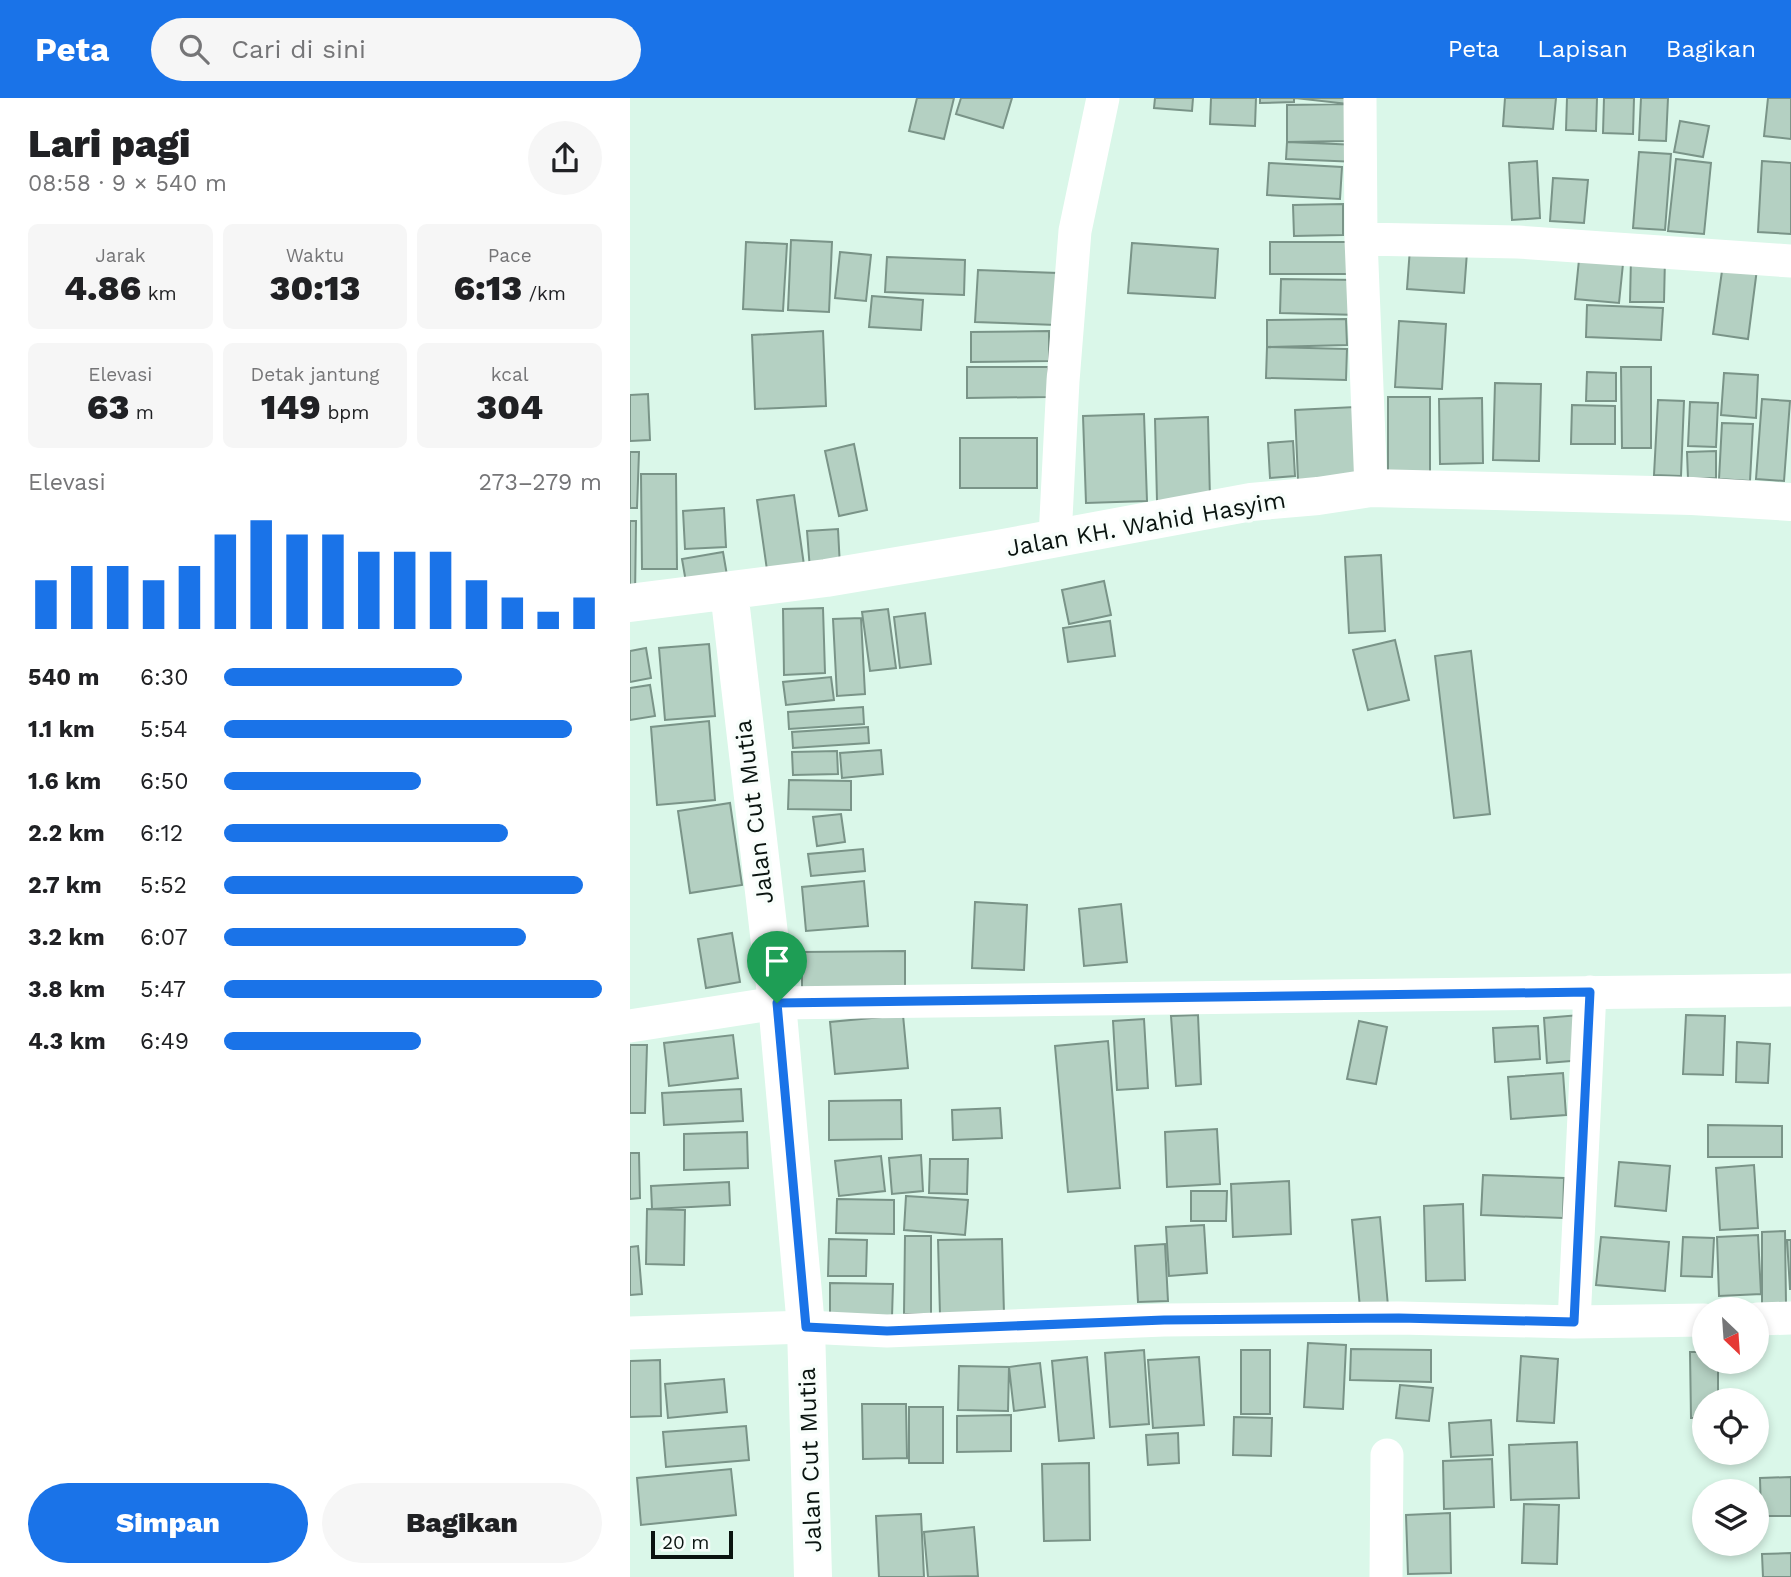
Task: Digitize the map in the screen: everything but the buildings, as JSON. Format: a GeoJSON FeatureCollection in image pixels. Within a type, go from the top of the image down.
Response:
{"type":"FeatureCollection","features":[{"type":"Feature","properties":{"kind":"street"},"geometry":{"type":"LineString","coordinates":[[1055,538],[1063,381],[1075,231],[1103,98]]}},
{"type":"Feature","properties":{"kind":"street"},"geometry":{"type":"LineString","coordinates":[[1360,98],[1361,239],[1371,488]]}},
{"type":"Feature","properties":{"kind":"street"},"geometry":{"type":"LineString","coordinates":[[1361,239],[1518,242],[1791,261]]}},
{"type":"Feature","properties":{"kind":"street","name":"Jalan KH. Wahid Hasyim"},"geometry":{"type":"LineString","coordinates":[[630,603],[826,578],[1251,502],[1371,488],[1692,496],[1791,502]]}},
{"type":"Feature","properties":{"kind":"street","name":"Jalan Cut Mutia"},"geometry":{"type":"LineString","coordinates":[[729,591],[777,1003],[806,1327],[814,1577]]}},
{"type":"Feature","properties":{"kind":"street"},"geometry":{"type":"LineString","coordinates":[[630,1026],[777,1003],[1791,990]]}},
{"type":"Feature","properties":{"kind":"street"},"geometry":{"type":"LineString","coordinates":[[1574,1322],[1590,992]]}},
{"type":"Feature","properties":{"kind":"street"},"geometry":{"type":"LineString","coordinates":[[1769,1319],[1791,1318]]}},
{"type":"Feature","properties":{"kind":"street"},"geometry":{"type":"LineString","coordinates":[[630,1334],[806,1327],[887,1331],[1164,1320],[1692,1320]]}},
{"type":"Feature","properties":{"kind":"street"},"geometry":{"type":"LineString","coordinates":[[1386,1577],[1387,1455]]}},
{"type":"Feature","properties":{"kind":"route"},"geometry":{"type":"LineString","coordinates":[[1590,992],[1574,1322],[1399,1318],[1164,1320],[887,1331],[806,1327],[777,1003],[1590,992]]}}]}
